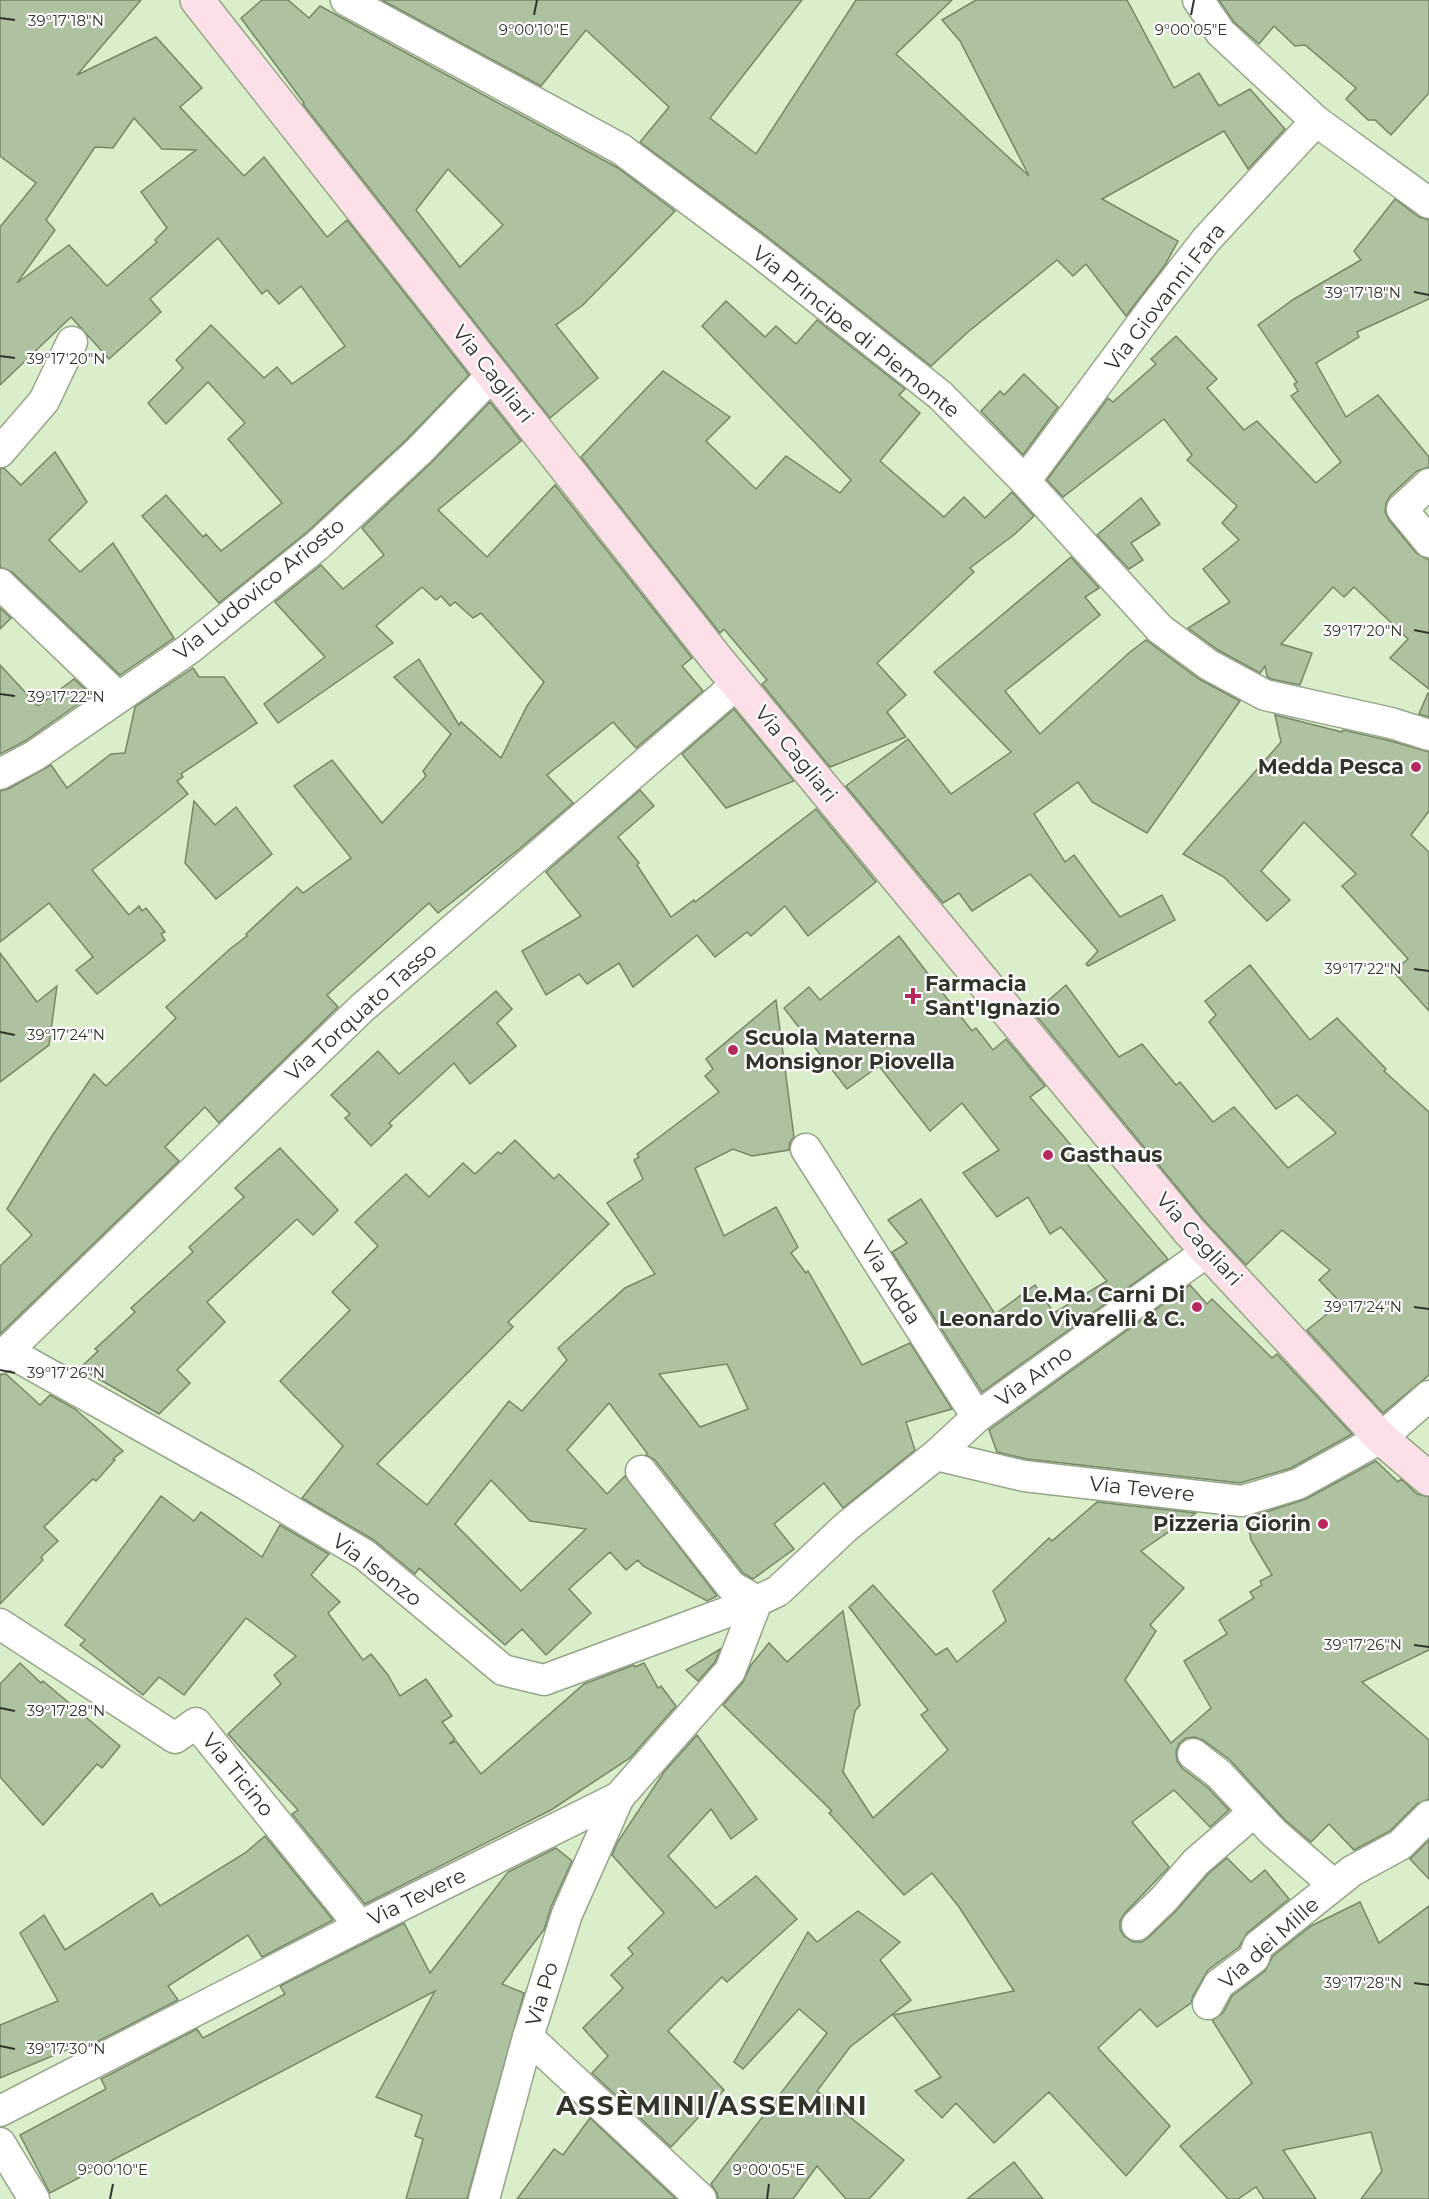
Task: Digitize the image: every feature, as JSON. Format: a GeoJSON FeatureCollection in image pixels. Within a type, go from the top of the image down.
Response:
{"type":"FeatureCollection","features":[{"type":"Feature","properties":{"kind":"main road","name":"Via Cagliari"},"geometry":{"type":"LineString","coordinates":[[197,0],[738,683],[1189,1231],[1381,1438],[1429,1479]]}},
{"type":"Feature","properties":{"kind":"street","name":"Via Principe di Piemonte"},"geometry":{"type":"LineString","coordinates":[[346,0],[621,149],[759,252],[940,395],[1025,481],[1160,629],[1209,665],[1265,695],[1391,723],[1429,735]]}},
{"type":"Feature","properties":{"kind":"street"},"geometry":{"type":"LineString","coordinates":[[1198,0],[1221,33],[1316,121],[1429,203]]}},
{"type":"Feature","properties":{"kind":"street","name":"Via Giovanni Fara"},"geometry":{"type":"LineString","coordinates":[[1025,481],[1206,240],[1316,121]]}},
{"type":"Feature","properties":{"kind":"street"},"geometry":{"type":"LineString","coordinates":[[0,452],[44,401],[72,342]]}},
{"type":"Feature","properties":{"kind":"street","name":"Via Ludovico Ariosto"},"geometry":{"type":"LineString","coordinates":[[0,774],[34,756],[189,648],[318,545],[419,451],[493,374]]}},
{"type":"Feature","properties":{"kind":"street"},"geometry":{"type":"LineString","coordinates":[[1429,484],[1402,509],[1429,542]]}},
{"type":"Feature","properties":{"kind":"street"},"geometry":{"type":"LineString","coordinates":[[0,584],[118,697]]}},
{"type":"Feature","properties":{"kind":"street","name":"Via Torquato Tasso"},"geometry":{"type":"LineString","coordinates":[[4,1354],[362,1008],[738,683]]}},
{"type":"Feature","properties":{"kind":"street","name":"Via Adda"},"geometry":{"type":"LineString","coordinates":[[806,1149],[977,1417]]}},
{"type":"Feature","properties":{"kind":"street","name":"Via Arno"},"geometry":{"type":"LineString","coordinates":[[977,1417],[1208,1251]]}},
{"type":"Feature","properties":{"kind":"street","name":"Via Isonzo"},"geometry":{"type":"LineString","coordinates":[[4,1354],[245,1484],[364,1555],[503,1670],[544,1680],[757,1601]]}},
{"type":"Feature","properties":{"kind":"street","name":"Via Tevere"},"geometry":{"type":"LineString","coordinates":[[936,1455],[1024,1476],[1242,1501],[1298,1484],[1381,1438],[1429,1396]]}},
{"type":"Feature","properties":{"kind":"street"},"geometry":{"type":"LineString","coordinates":[[641,1471],[731,1586],[757,1601],[778,1591],[846,1527],[936,1455],[977,1417]]}},
{"type":"Feature","properties":{"kind":"street","name":"Via Tevere"},"geometry":{"type":"LineString","coordinates":[[0,2111],[360,1926],[619,1797],[730,1671],[757,1601]]}},
{"type":"Feature","properties":{"kind":"street","name":"Via Ticino"},"geometry":{"type":"LineString","coordinates":[[0,1624],[175,1738],[196,1723],[360,1926]]}},
{"type":"Feature","properties":{"kind":"street","name":"Via dei Mille"},"geometry":{"type":"LineString","coordinates":[[1193,1754],[1219,1774],[1273,1832],[1334,1885]]}},
{"type":"Feature","properties":{"kind":"street","name":"Via Po"},"geometry":{"type":"LineString","coordinates":[[484,2199],[528,2037],[567,1914],[619,1797]]}},
{"type":"Feature","properties":{"kind":"street"},"geometry":{"type":"LineString","coordinates":[[1137,1925],[1164,1899],[1196,1862],[1254,1812]]}},
{"type":"Feature","properties":{"kind":"street","name":"Via dei Mille"},"geometry":{"type":"LineString","coordinates":[[1208,2004],[1219,1983],[1254,1958],[1258,1946],[1352,1871],[1400,1845],[1429,1816]]}},
{"type":"Feature","properties":{"kind":"street"},"geometry":{"type":"LineString","coordinates":[[528,2037],[701,2199]]}},
{"type":"Feature","properties":{"kind":"street"},"geometry":{"type":"LineString","coordinates":[[0,2144],[34,2199]]}},
{"type":"Feature","properties":{"kind":"building"},"geometry":{"type":"Polygon","coordinates":[[[0,0],[141,0],[77,75],[156,37],[202,88],[180,107],[244,176],[264,157],[327,237],[347,220],[469,375],[407,439],[307,532],[219,603],[142,516],[166,495],[203,537],[206,534],[221,551],[282,503],[228,439],[245,423],[208,382],[166,424],[148,403],[183,368],[176,360],[211,325],[264,378],[277,367],[292,384],[345,346],[301,286],[279,304],[267,290],[262,294],[218,238],[150,299],[161,312],[109,359],[71,317],[0,385],[0,227],[36,183],[0,156],[0,0]],[[134,118],[113,148],[95,147],[46,220],[55,230],[17,283],[69,245],[107,286],[157,242],[155,240],[167,228],[141,192],[196,150],[162,149],[134,118]]]}},
{"type":"Feature","properties":{"kind":"building"},"geometry":{"type":"Polygon","coordinates":[[[262,0],[288,0],[309,18],[320,6],[618,168],[675,211],[583,305],[556,325],[598,378],[550,418],[303,104],[241,18],[262,0]],[[448,169],[416,210],[460,267],[503,225],[448,169]]]}},
{"type":"Feature","properties":{"kind":"building"},"geometry":{"type":"Polygon","coordinates":[[[382,0],[802,0],[710,118],[756,154],[856,0],[952,0],[896,54],[1029,176],[960,41],[942,20],[976,0],[1127,0],[1174,88],[1199,73],[1219,106],[1250,89],[1285,129],[1248,169],[1224,131],[1102,199],[1178,241],[1165,265],[1126,316],[1086,264],[1073,276],[1057,260],[968,332],[931,366],[769,238],[640,142],[669,107],[586,30],[541,86],[382,0]]]}},
{"type":"Feature","properties":{"kind":"building"},"geometry":{"type":"Polygon","coordinates":[[[1219,0],[1429,0],[1429,93],[1391,135],[1375,120],[1368,120],[1346,99],[1356,88],[1305,45],[1295,46],[1274,26],[1259,44],[1234,22],[1219,0]]]}},
{"type":"Feature","properties":{"kind":"building"},"geometry":{"type":"Polygon","coordinates":[[[1395,199],[1419,217],[1429,220],[1429,299],[1357,332],[1359,337],[1316,363],[1346,417],[1378,395],[1429,457],[1429,467],[1417,471],[1390,496],[1385,512],[1416,553],[1429,560],[1429,689],[1390,658],[1408,639],[1354,587],[1344,597],[1333,587],[1281,644],[1312,653],[1300,685],[1271,679],[1267,676],[1265,666],[1260,673],[1218,650],[1188,628],[1230,602],[1203,569],[1239,540],[1222,523],[1237,506],[1187,460],[1192,455],[1164,419],[1063,497],[1047,480],[1108,398],[1113,402],[1156,364],[1151,359],[1176,336],[1217,379],[1207,388],[1244,430],[1257,421],[1316,483],[1341,462],[1291,396],[1298,391],[1294,384],[1297,382],[1258,325],[1294,299],[1361,260],[1354,251],[1395,199]]]}},
{"type":"Feature","properties":{"kind":"building"},"geometry":{"type":"Polygon","coordinates":[[[726,301],[765,337],[776,326],[796,344],[817,320],[905,389],[899,395],[920,413],[880,461],[944,517],[964,497],[985,518],[1012,492],[1034,516],[1015,534],[970,568],[974,572],[877,663],[906,695],[887,712],[906,737],[830,767],[762,684],[767,680],[724,629],[720,633],[581,457],[663,371],[730,417],[706,441],[756,489],[786,456],[840,493],[851,480],[702,326],[726,301]]]}},
{"type":"Feature","properties":{"kind":"building"},"geometry":{"type":"Polygon","coordinates":[[[1024,374],[1058,407],[1023,455],[981,411],[1000,391],[1004,395],[1024,374]]]}},
{"type":"Feature","properties":{"kind":"building"},"geometry":{"type":"Polygon","coordinates":[[[490,402],[521,441],[438,510],[487,557],[555,485],[692,658],[682,666],[703,691],[636,748],[613,722],[547,775],[573,803],[438,913],[429,903],[327,995],[338,1007],[219,1123],[205,1107],[165,1147],[179,1161],[0,1334],[0,1266],[32,1235],[7,1209],[94,1074],[106,1086],[176,1018],[166,1007],[247,936],[246,934],[297,887],[303,893],[351,858],[294,786],[332,760],[382,823],[426,776],[423,771],[451,734],[394,677],[419,659],[459,725],[461,722],[501,758],[527,706],[544,682],[481,613],[473,618],[455,602],[450,606],[441,596],[436,600],[422,587],[376,626],[393,643],[278,723],[264,704],[325,657],[275,602],[321,565],[343,589],[384,555],[362,528],[431,463],[490,402]]]}},
{"type":"Feature","properties":{"kind":"building"},"geometry":{"type":"Polygon","coordinates":[[[55,452],[87,502],[49,540],[80,572],[113,543],[174,638],[120,675],[12,572],[0,567],[0,469],[4,468],[21,485],[55,452]]]}},
{"type":"Feature","properties":{"kind":"building"},"geometry":{"type":"Polygon","coordinates":[[[1141,498],[1160,524],[1131,543],[1143,560],[1129,569],[1097,535],[1141,498]]]}},
{"type":"Feature","properties":{"kind":"building"},"geometry":{"type":"Polygon","coordinates":[[[1071,557],[1099,588],[1085,597],[1100,615],[1005,691],[1040,734],[1146,640],[1199,679],[1240,701],[1147,833],[1092,802],[1078,782],[1034,814],[1065,862],[1074,855],[1120,917],[1162,895],[1175,920],[1088,966],[1086,964],[1098,951],[1030,874],[972,911],[959,893],[943,903],[846,786],[908,739],[951,794],[1011,752],[934,672],[1071,557]]]}},
{"type":"Feature","properties":{"kind":"building"},"geometry":{"type":"Polygon","coordinates":[[[0,608],[11,618],[0,629],[0,608]]]}},
{"type":"Feature","properties":{"kind":"building"},"geometry":{"type":"Polygon","coordinates":[[[0,665],[38,706],[74,679],[91,695],[25,741],[0,754],[0,665]]]}},
{"type":"Feature","properties":{"kind":"building"},"geometry":{"type":"Polygon","coordinates":[[[193,668],[199,677],[224,677],[257,723],[181,774],[183,777],[177,781],[188,794],[92,870],[129,915],[139,906],[142,911],[146,908],[165,932],[161,934],[165,940],[97,994],[76,970],[93,957],[49,903],[0,942],[0,791],[8,789],[51,765],[67,788],[111,754],[125,753],[135,707],[193,668]]]}},
{"type":"Feature","properties":{"kind":"building"},"geometry":{"type":"Polygon","coordinates":[[[1429,693],[1429,717],[1419,714],[1429,693]]]}},
{"type":"Feature","properties":{"kind":"building"},"geometry":{"type":"Polygon","coordinates":[[[734,709],[794,781],[726,808],[682,754],[734,709]]]}},
{"type":"Feature","properties":{"kind":"building"},"geometry":{"type":"Polygon","coordinates":[[[1275,715],[1342,732],[1343,730],[1387,740],[1429,752],[1429,811],[1411,835],[1429,852],[1429,1011],[1393,971],[1408,959],[1342,886],[1356,874],[1304,822],[1261,871],[1290,900],[1267,921],[1224,877],[1183,854],[1281,742],[1275,715]]]}},
{"type":"Feature","properties":{"kind":"building"},"geometry":{"type":"Polygon","coordinates":[[[640,790],[654,806],[618,837],[639,863],[637,865],[671,917],[694,900],[695,902],[816,809],[876,882],[808,936],[785,906],[751,936],[747,932],[715,957],[697,935],[633,987],[619,963],[587,984],[579,974],[546,995],[522,951],[581,916],[546,872],[640,790]]]}},
{"type":"Feature","properties":{"kind":"building"},"geometry":{"type":"Polygon","coordinates":[[[194,801],[215,825],[236,807],[272,854],[216,899],[185,863],[194,801]]]}},
{"type":"Feature","properties":{"kind":"building"},"geometry":{"type":"Polygon","coordinates":[[[899,936],[972,1031],[976,1028],[993,1050],[1006,1039],[1045,1086],[1030,1097],[1168,1259],[982,1392],[892,1252],[907,1243],[888,1220],[921,1199],[995,1314],[1035,1285],[1054,1313],[1107,1281],[1061,1227],[1050,1234],[1028,1197],[997,1217],[963,1173],[999,1150],[962,1103],[930,1131],[879,1066],[847,1089],[784,1008],[809,987],[820,1000],[899,936]]]}},
{"type":"Feature","properties":{"kind":"building"},"geometry":{"type":"Polygon","coordinates":[[[0,953],[37,1002],[57,986],[49,1045],[0,1082],[0,953]]]}},
{"type":"Feature","properties":{"kind":"building"},"geometry":{"type":"Polygon","coordinates":[[[1250,965],[1310,1040],[1337,1018],[1386,1069],[1384,1071],[1429,1112],[1429,1375],[1383,1413],[1307,1330],[1341,1303],[1319,1280],[1330,1270],[1282,1230],[1246,1265],[1203,1219],[1034,1013],[1066,985],[1119,1057],[1142,1044],[1176,1085],[1180,1082],[1213,1122],[1234,1107],[1288,1168],[1336,1133],[1297,1095],[1276,1109],[1209,1022],[1216,1015],[1205,1001],[1250,965]]]}},
{"type":"Feature","properties":{"kind":"building"},"geometry":{"type":"Polygon","coordinates":[[[496,991],[512,1009],[497,1023],[516,1046],[470,1084],[454,1063],[389,1123],[392,1126],[371,1146],[345,1118],[350,1114],[331,1095],[378,1051],[399,1074],[496,991]]]}},
{"type":"Feature","properties":{"kind":"building"},"geometry":{"type":"Polygon","coordinates":[[[776,1000],[794,1137],[790,1142],[789,1150],[752,1156],[733,1149],[695,1168],[724,1236],[776,1207],[798,1247],[791,1253],[806,1273],[808,1271],[862,1365],[910,1343],[952,1409],[906,1422],[915,1450],[843,1508],[824,1483],[774,1524],[794,1549],[753,1579],[743,1573],[655,1460],[646,1455],[647,1453],[609,1403],[567,1450],[607,1494],[625,1476],[717,1596],[707,1601],[643,1566],[638,1560],[626,1570],[610,1552],[569,1589],[591,1613],[546,1655],[522,1629],[505,1645],[419,1568],[415,1574],[374,1540],[302,1498],[343,1446],[280,1381],[350,1310],[332,1292],[378,1246],[355,1222],[406,1174],[429,1197],[463,1163],[475,1174],[498,1152],[501,1154],[515,1140],[554,1179],[559,1174],[609,1224],[508,1322],[513,1327],[377,1464],[427,1505],[509,1401],[522,1411],[567,1360],[558,1348],[625,1288],[655,1274],[607,1203],[643,1179],[634,1160],[639,1157],[637,1154],[719,1092],[705,1076],[713,1069],[706,1059],[776,1000]],[[727,1364],[659,1374],[700,1427],[748,1409],[727,1364]],[[491,1480],[455,1524],[521,1591],[586,1529],[530,1521],[491,1480]]]}},
{"type":"Feature","properties":{"kind":"building"},"geometry":{"type":"Polygon","coordinates":[[[280,1148],[338,1210],[313,1235],[297,1219],[207,1302],[225,1322],[177,1370],[190,1383],[159,1414],[80,1368],[98,1351],[95,1349],[135,1312],[131,1308],[193,1252],[189,1247],[244,1197],[235,1188],[280,1148]]]}},
{"type":"Feature","properties":{"kind":"building"},"geometry":{"type":"Polygon","coordinates":[[[1190,1285],[1207,1304],[1212,1299],[1272,1358],[1277,1354],[1352,1434],[1291,1468],[1240,1483],[1027,1459],[997,1452],[989,1430],[1190,1285]]]}},
{"type":"Feature","properties":{"kind":"building"},"geometry":{"type":"Polygon","coordinates":[[[6,1374],[40,1405],[50,1395],[75,1409],[123,1451],[113,1459],[115,1460],[96,1481],[93,1479],[44,1527],[58,1541],[41,1557],[43,1560],[0,1604],[0,1375],[6,1374]]]}},
{"type":"Feature","properties":{"kind":"building"},"geometry":{"type":"Polygon","coordinates":[[[1376,1461],[1398,1482],[1401,1479],[1417,1494],[1429,1497],[1429,1650],[1362,1682],[1429,1740],[1429,1799],[1417,1804],[1390,1831],[1354,1850],[1329,1824],[1311,1842],[1285,1820],[1230,1760],[1203,1740],[1195,1737],[1186,1738],[1179,1744],[1176,1751],[1177,1761],[1229,1810],[1210,1827],[1174,1790],[1132,1822],[1169,1867],[1125,1913],[1120,1921],[1120,1929],[1124,1936],[1133,1942],[1142,1942],[1149,1937],[1176,1911],[1208,1874],[1227,1858],[1251,1882],[1265,1870],[1289,1899],[1247,1933],[1239,1947],[1208,1970],[1191,2003],[1157,2027],[1140,2009],[1098,2048],[1170,2126],[1126,2176],[1049,2092],[994,2143],[956,2103],[942,2118],[915,2091],[941,2077],[893,2015],[1014,1991],[959,1907],[932,1873],[904,1895],[829,1813],[832,1811],[723,1705],[743,1682],[751,1665],[769,1643],[787,1662],[843,1611],[860,1705],[855,1711],[843,1772],[873,1818],[948,1750],[921,1715],[928,1710],[849,1607],[873,1585],[936,1655],[947,1648],[957,1662],[1006,1621],[993,1591],[1049,1538],[1052,1541],[1097,1502],[1196,1513],[1141,1551],[1184,1588],[1150,1625],[1156,1631],[1125,1680],[1171,1743],[1211,1708],[1184,1661],[1227,1634],[1219,1620],[1254,1598],[1250,1592],[1262,1585],[1260,1581],[1272,1575],[1251,1540],[1247,1518],[1306,1499],[1376,1461]]]}},
{"type":"Feature","properties":{"kind":"building"},"geometry":{"type":"Polygon","coordinates":[[[161,1496],[194,1521],[201,1512],[262,1557],[280,1525],[329,1554],[311,1575],[340,1602],[328,1613],[363,1660],[371,1654],[388,1675],[400,1696],[426,1679],[452,1716],[442,1722],[455,1739],[449,1744],[456,1741],[481,1774],[584,1684],[634,1665],[635,1667],[644,1663],[658,1688],[661,1686],[676,1706],[630,1758],[551,1810],[365,1904],[292,1814],[298,1810],[228,1734],[281,1684],[274,1675],[296,1656],[246,1618],[184,1695],[159,1677],[143,1695],[80,1645],[85,1640],[65,1625],[161,1496]]]}},
{"type":"Feature","properties":{"kind":"building"},"geometry":{"type":"Polygon","coordinates":[[[720,1649],[715,1662],[698,1681],[686,1670],[720,1649]]]}},
{"type":"Feature","properties":{"kind":"building"},"geometry":{"type":"Polygon","coordinates":[[[20,1663],[41,1683],[43,1681],[120,1746],[102,1768],[97,1764],[43,1825],[0,1777],[0,1684],[20,1663]]]}},
{"type":"Feature","properties":{"kind":"building"},"geometry":{"type":"Polygon","coordinates":[[[697,1735],[757,1819],[731,1839],[711,1809],[668,1856],[716,1908],[756,1876],[797,1919],[727,1982],[722,1977],[668,2031],[724,2090],[671,2147],[592,2073],[608,2056],[583,2028],[623,1988],[611,1975],[633,1954],[628,1948],[664,1913],[612,1855],[617,1843],[664,1772],[697,1735]]]}},
{"type":"Feature","properties":{"kind":"building"},"geometry":{"type":"Polygon","coordinates":[[[265,1836],[333,1920],[262,1957],[248,1935],[168,1986],[178,2000],[85,2048],[83,2043],[0,2078],[0,2025],[58,2001],[20,1933],[44,1915],[65,1950],[152,1893],[160,1906],[245,1853],[265,1836]]]}},
{"type":"Feature","properties":{"kind":"building"},"geometry":{"type":"Polygon","coordinates":[[[1429,1840],[1429,1879],[1410,1859],[1429,1840]]]}},
{"type":"Feature","properties":{"kind":"building"},"geometry":{"type":"Polygon","coordinates":[[[556,1848],[572,1861],[551,1907],[544,1930],[502,1984],[524,1993],[467,2199],[406,2199],[423,2139],[415,2136],[422,2115],[376,2097],[435,1991],[50,2193],[20,2135],[106,2089],[101,2079],[197,2029],[203,2038],[285,1994],[280,1986],[404,1923],[430,1973],[508,1872],[556,1848]]]}},
{"type":"Feature","properties":{"kind":"building"},"geometry":{"type":"Polygon","coordinates":[[[1360,1902],[1379,1943],[1429,1906],[1429,2199],[1361,2199],[1382,2171],[1371,2132],[1283,2150],[1316,2199],[1264,2199],[1256,2187],[1238,2199],[1228,2199],[1180,2146],[1252,2083],[1212,2020],[1223,2013],[1232,1996],[1265,1971],[1273,1956],[1311,1926],[1360,1902]]]}},
{"type":"Feature","properties":{"kind":"building"},"geometry":{"type":"Polygon","coordinates":[[[858,1911],[900,1942],[880,1960],[911,2000],[850,2047],[817,2091],[904,2160],[869,2199],[846,2199],[817,2166],[793,2199],[718,2199],[711,2184],[827,2033],[799,2009],[743,2069],[734,2062],[808,1932],[817,1942],[858,1911]]]}},
{"type":"Feature","properties":{"kind":"building"},"geometry":{"type":"Polygon","coordinates":[[[590,2118],[676,2199],[517,2199],[554,2149],[563,2155],[590,2118]]]}},
{"type":"Feature","properties":{"kind":"building"},"geometry":{"type":"Polygon","coordinates":[[[1014,2162],[1043,2199],[967,2199],[1014,2162]]]}},
{"type":"Feature","properties":{"kind":"place","name":"Medda Pesca"},"geometry":{"type":"Point","coordinates":[1416,767]}},
{"type":"Feature","properties":{"kind":"place","name":"Farmacia Sant'Ignazio"},"geometry":{"type":"Point","coordinates":[913,996]}},
{"type":"Feature","properties":{"kind":"place","name":"Scuola Materna Monsignor Piovella"},"geometry":{"type":"Point","coordinates":[733,1050]}},
{"type":"Feature","properties":{"kind":"place","name":"Gasthaus"},"geometry":{"type":"Point","coordinates":[1048,1155]}},
{"type":"Feature","properties":{"kind":"place","name":"Le.Ma. Carni Di Leonardo Vivarelli & C."},"geometry":{"type":"Point","coordinates":[1197,1307]}},
{"type":"Feature","properties":{"kind":"place","name":"Pizzeria Giorin"},"geometry":{"type":"Point","coordinates":[1323,1524]}},
{"type":"Feature","properties":{"kind":"district","name":"ASSÈMINI/ASSEMINI"},"geometry":{"type":"Point","coordinates":[712,2106]}}]}
